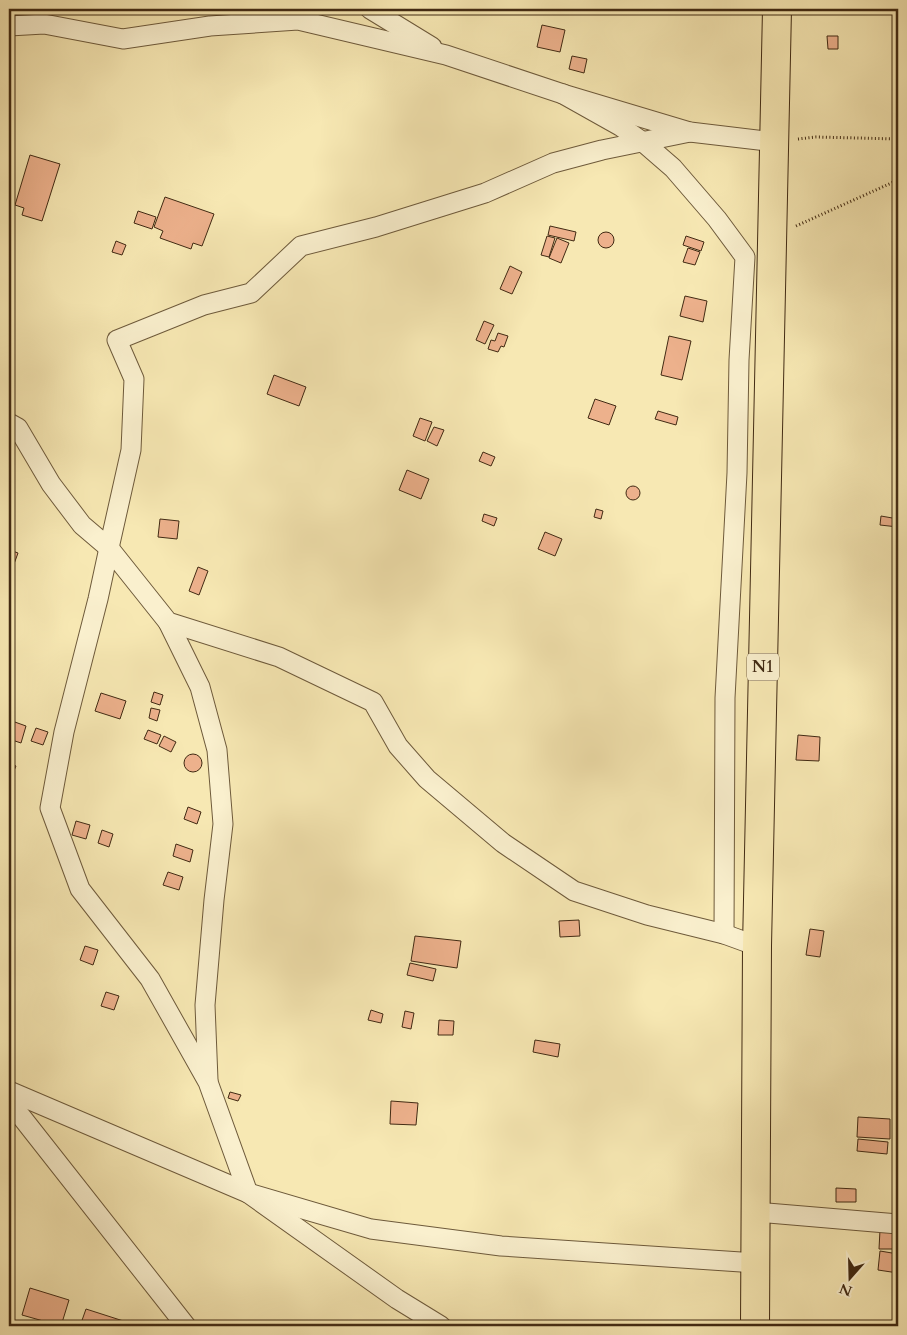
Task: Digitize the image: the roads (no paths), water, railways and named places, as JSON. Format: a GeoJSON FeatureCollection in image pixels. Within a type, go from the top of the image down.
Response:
{"type":"FeatureCollection","features":[{"type":"Feature","properties":{"kind":"main road","name":"N1"},"geometry":{"type":"LineString","coordinates":[[755,1326],[758,946],[777,9]]}},
{"type":"Feature","properties":{"kind":"street"},"geometry":{"type":"LineString","coordinates":[[370,9],[446,55]]}},
{"type":"Feature","properties":{"kind":"street"},"geometry":{"type":"LineString","coordinates":[[9,26],[44,24],[123,39],[210,26],[298,20],[446,55],[563,94],[690,132],[775,142]]}},
{"type":"Feature","properties":{"kind":"street"},"geometry":{"type":"LineString","coordinates":[[563,94],[620,126],[643,142],[673,168],[717,219],[745,257],[739,360],[737,473],[725,698],[724,934]]}},
{"type":"Feature","properties":{"kind":"street"},"geometry":{"type":"LineString","coordinates":[[441,1326],[398,1299],[248,1194],[208,1082],[150,979],[80,889],[50,808],[64,732],[98,599],[131,450],[134,379],[117,340],[204,305],[251,293],[301,246],[376,226],[484,193],[553,163],[602,150],[690,132]]}},
{"type":"Feature","properties":{"kind":"street"},"geometry":{"type":"LineString","coordinates":[[12,421],[51,484],[82,525],[109,548],[168,622],[200,687],[217,750],[223,824],[205,1005],[208,1082]]}},
{"type":"Feature","properties":{"kind":"street"},"geometry":{"type":"LineString","coordinates":[[168,622],[279,657],[373,702],[398,746],[427,779],[502,843],[574,891],[647,915],[724,934],[758,946]]}},
{"type":"Feature","properties":{"kind":"street"},"geometry":{"type":"LineString","coordinates":[[9,1091],[248,1194],[371,1229],[501,1246],[756,1263]]}},
{"type":"Feature","properties":{"kind":"street"},"geometry":{"type":"LineString","coordinates":[[9,1101],[186,1326]]}},
{"type":"Feature","properties":{"kind":"street"},"geometry":{"type":"LineString","coordinates":[[756,1212],[898,1224]]}}]}
